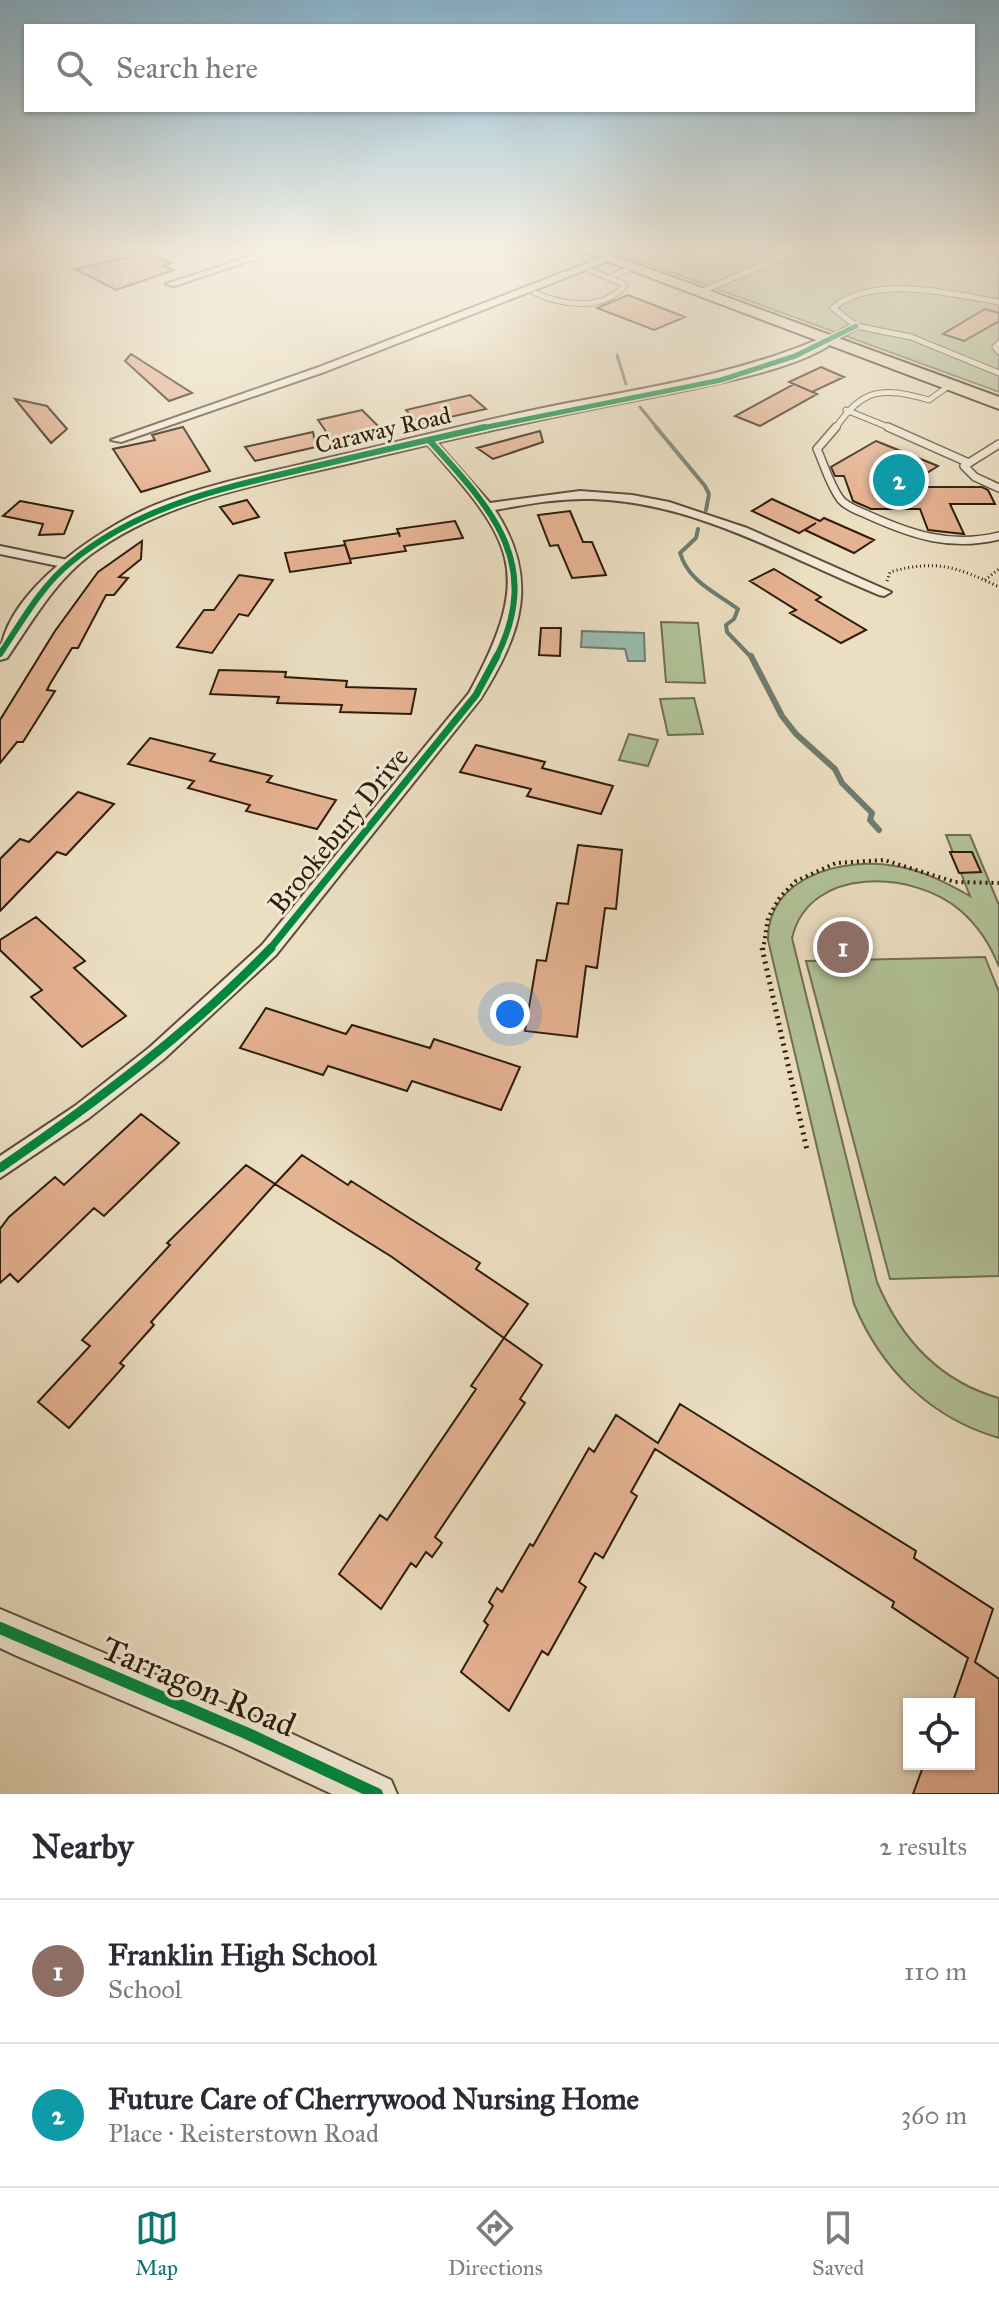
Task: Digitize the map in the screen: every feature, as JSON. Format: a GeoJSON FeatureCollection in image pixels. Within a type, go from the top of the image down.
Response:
{"type":"FeatureCollection","features":[{"type":"Feature","properties":{"kind":"main road"},"geometry":{"type":"LineString","coordinates":[[807,332],[999,403]]}},
{"type":"Feature","properties":{"kind":"street"},"geometry":{"type":"LineString","coordinates":[[117,440],[323,369],[419,332]]}},
{"type":"Feature","properties":{"kind":"street"},"geometry":{"type":"LineString","coordinates":[[829,340],[845,332]]}},
{"type":"Feature","properties":{"kind":"street","name":"Caraway Road"},"geometry":{"type":"LineString","coordinates":[[0,654],[49,584],[68,564],[123,526],[190,497],[565,409],[721,380],[778,363],[829,340]]}},
{"type":"Feature","properties":{"kind":"street","name":"Brookebury Drive"},"geometry":{"type":"LineString","coordinates":[[0,1168],[82,1112],[157,1053],[269,950],[476,695],[510,628],[518,592],[511,554],[489,507],[429,440]]}},
{"type":"Feature","properties":{"kind":"street"},"geometry":{"type":"LineString","coordinates":[[489,507],[577,495],[631,499],[754,533],[884,592]]}},
{"type":"Feature","properties":{"kind":"street"},"geometry":{"type":"LineString","coordinates":[[0,550],[68,564]]}},
{"type":"Feature","properties":{"kind":"street","name":"Tarragon Road"},"geometry":{"type":"LineString","coordinates":[[0,1628],[364,1791]]}},
{"type":"Feature","properties":{"kind":"lane"},"geometry":{"type":"LineString","coordinates":[[885,332],[911,337],[998,372]]}},
{"type":"Feature","properties":{"kind":"lane"},"geometry":{"type":"LineString","coordinates":[[999,343],[995,347],[999,352]]}},
{"type":"Feature","properties":{"kind":"lane"},"geometry":{"type":"LineString","coordinates":[[950,385],[929,400],[893,390],[877,391],[846,410],[817,449],[841,500],[933,543],[978,543],[999,536]]}},
{"type":"Feature","properties":{"kind":"lane"},"geometry":{"type":"LineString","coordinates":[[846,410],[883,421],[916,442],[969,463]]}},
{"type":"Feature","properties":{"kind":"lane"},"geometry":{"type":"LineString","coordinates":[[999,444],[964,466],[969,473],[999,488]]}},
{"type":"Feature","properties":{"kind":"path"},"geometry":{"type":"LineString","coordinates":[[884,592],[890,572],[914,565],[944,562],[999,587]]}},
{"type":"Feature","properties":{"kind":"path"},"geometry":{"type":"LineString","coordinates":[[985,580],[999,569]]}},
{"type":"Feature","properties":{"kind":"path"},"geometry":{"type":"LineString","coordinates":[[807,1150],[761,943],[768,912],[775,900],[783,889],[809,873],[853,861],[909,865],[961,883],[999,883]]}},
{"type":"Feature","properties":{"kind":"green space"},"geometry":{"type":"Polygon","coordinates":[[[834,332],[999,332],[999,392],[834,332]]]}},
{"type":"Feature","properties":{"kind":"green space"},"geometry":{"type":"Polygon","coordinates":[[[661,622],[698,623],[705,683],[666,682],[661,622]]]}},
{"type":"Feature","properties":{"kind":"green space"},"geometry":{"type":"Polygon","coordinates":[[[694,698],[703,734],[668,735],[660,699],[694,698]]]}},
{"type":"Feature","properties":{"kind":"green space"},"geometry":{"type":"Polygon","coordinates":[[[629,734],[658,740],[648,766],[619,760],[629,734]]]}},
{"type":"Feature","properties":{"kind":"green space"},"geometry":{"type":"Polygon","coordinates":[[[946,835],[970,835],[999,905],[999,967],[983,937],[961,911],[941,897],[891,882],[865,882],[841,887],[819,897],[802,914],[792,938],[877,1282],[897,1321],[924,1354],[958,1380],[999,1398],[999,1438],[951,1418],[930,1404],[894,1370],[865,1328],[854,1304],[768,940],[771,918],[780,900],[794,886],[832,869],[875,864],[905,868],[970,896],[946,835]]]}},
{"type":"Feature","properties":{"kind":"green space"},"geometry":{"type":"Polygon","coordinates":[[[985,957],[999,992],[999,1276],[890,1279],[806,961],[985,957]]]}},
{"type":"Feature","properties":{"kind":"water"},"geometry":{"type":"Polygon","coordinates":[[[582,631],[644,633],[645,661],[628,661],[625,649],[581,647],[582,631]]]}},
{"type":"Feature","properties":{"kind":"building"},"geometry":{"type":"Polygon","coordinates":[[[947,332],[980,332],[964,341],[943,334],[947,332]]]}},
{"type":"Feature","properties":{"kind":"building"},"geometry":{"type":"Polygon","coordinates":[[[131,354],[192,393],[169,401],[125,361],[131,354]]]}},
{"type":"Feature","properties":{"kind":"building"},"geometry":{"type":"Polygon","coordinates":[[[821,367],[844,377],[812,392],[789,382],[821,367]]]}},
{"type":"Feature","properties":{"kind":"building"},"geometry":{"type":"Polygon","coordinates":[[[794,384],[817,394],[760,426],[735,416],[794,384]]]}},
{"type":"Feature","properties":{"kind":"building"},"geometry":{"type":"Polygon","coordinates":[[[470,395],[486,409],[419,424],[406,410],[470,395]]]}},
{"type":"Feature","properties":{"kind":"building"},"geometry":{"type":"Polygon","coordinates":[[[15,399],[47,406],[67,429],[51,443],[15,399]]]}},
{"type":"Feature","properties":{"kind":"building"},"geometry":{"type":"Polygon","coordinates":[[[362,410],[384,432],[334,443],[318,420],[362,410]]]}},
{"type":"Feature","properties":{"kind":"building"},"geometry":{"type":"Polygon","coordinates":[[[183,427],[210,471],[141,492],[113,449],[155,440],[152,435],[183,427]]]}},
{"type":"Feature","properties":{"kind":"building"},"geometry":{"type":"Polygon","coordinates":[[[540,431],[543,442],[493,459],[477,448],[540,431]]]}},
{"type":"Feature","properties":{"kind":"building"},"geometry":{"type":"Polygon","coordinates":[[[313,432],[316,447],[255,461],[245,447],[313,432]]]}},
{"type":"Feature","properties":{"kind":"building"},"geometry":{"type":"Polygon","coordinates":[[[876,441],[938,466],[905,487],[982,487],[988,490],[995,504],[950,504],[964,534],[928,530],[920,509],[871,509],[853,501],[844,476],[835,476],[831,467],[876,441]]]}},
{"type":"Feature","properties":{"kind":"building"},"geometry":{"type":"Polygon","coordinates":[[[772,499],[820,521],[824,518],[874,540],[854,553],[805,530],[816,523],[799,533],[752,511],[772,499]]]}},
{"type":"Feature","properties":{"kind":"building"},"geometry":{"type":"Polygon","coordinates":[[[247,500],[259,517],[233,524],[220,507],[247,500]]]}},
{"type":"Feature","properties":{"kind":"building"},"geometry":{"type":"Polygon","coordinates":[[[20,501],[73,511],[64,534],[39,535],[43,524],[3,516],[20,501]]]}},
{"type":"Feature","properties":{"kind":"building"},"geometry":{"type":"Polygon","coordinates":[[[570,511],[583,542],[592,542],[606,575],[572,578],[558,545],[550,546],[538,515],[570,511]]]}},
{"type":"Feature","properties":{"kind":"building"},"geometry":{"type":"Polygon","coordinates":[[[455,521],[463,538],[404,546],[406,551],[350,559],[344,541],[399,533],[397,529],[455,521]]]}},
{"type":"Feature","properties":{"kind":"building"},"geometry":{"type":"Polygon","coordinates":[[[142,541],[141,559],[119,577],[128,578],[114,595],[106,595],[78,648],[72,648],[50,684],[47,690],[55,691],[23,742],[17,742],[0,763],[0,720],[55,631],[98,572],[142,541]]]}},
{"type":"Feature","properties":{"kind":"building"},"geometry":{"type":"Polygon","coordinates":[[[345,545],[351,563],[290,572],[285,553],[345,545]]]}},
{"type":"Feature","properties":{"kind":"building"},"geometry":{"type":"Polygon","coordinates":[[[774,569],[821,597],[816,600],[866,630],[841,643],[790,613],[796,610],[750,581],[774,569]]]}},
{"type":"Feature","properties":{"kind":"building"},"geometry":{"type":"Polygon","coordinates":[[[239,575],[273,580],[248,616],[239,614],[212,653],[177,647],[204,610],[214,610],[239,575]]]}},
{"type":"Feature","properties":{"kind":"building"},"geometry":{"type":"Polygon","coordinates":[[[541,628],[561,628],[560,656],[539,655],[541,628]]]}},
{"type":"Feature","properties":{"kind":"building"},"geometry":{"type":"Polygon","coordinates":[[[219,670],[286,672],[285,677],[347,681],[346,687],[416,689],[411,714],[340,712],[342,705],[277,703],[279,697],[210,694],[219,670]]]}},
{"type":"Feature","properties":{"kind":"building"},"geometry":{"type":"Polygon","coordinates":[[[150,738],[215,754],[210,761],[272,776],[267,782],[336,800],[317,829],[246,811],[250,805],[188,788],[194,781],[128,764],[150,738]]]}},
{"type":"Feature","properties":{"kind":"building"},"geometry":{"type":"Polygon","coordinates":[[[476,745],[545,762],[542,768],[613,786],[601,814],[527,796],[531,789],[460,772],[476,745]]]}},
{"type":"Feature","properties":{"kind":"building"},"geometry":{"type":"Polygon","coordinates":[[[78,792],[114,804],[66,855],[57,852],[0,911],[0,859],[20,839],[29,842],[78,792]]]}},
{"type":"Feature","properties":{"kind":"building"},"geometry":{"type":"Polygon","coordinates":[[[578,845],[622,850],[616,909],[605,908],[597,968],[586,966],[577,1037],[525,1031],[537,960],[546,961],[557,903],[568,904],[578,845]]]}},
{"type":"Feature","properties":{"kind":"building"},"geometry":{"type":"Polygon","coordinates":[[[950,852],[972,852],[981,872],[959,873],[950,852]]]}},
{"type":"Feature","properties":{"kind":"building"},"geometry":{"type":"Polygon","coordinates":[[[36,917],[85,961],[74,968],[126,1016],[82,1047],[31,997],[42,990],[0,950],[0,940],[36,917]]]}},
{"type":"Feature","properties":{"kind":"building"},"geometry":{"type":"Polygon","coordinates":[[[266,1008],[346,1034],[352,1025],[430,1048],[434,1039],[520,1067],[501,1110],[412,1081],[407,1091],[328,1066],[323,1075],[240,1048],[266,1008]]]}},
{"type":"Feature","properties":{"kind":"building"},"geometry":{"type":"Polygon","coordinates":[[[141,1114],[179,1143],[104,1216],[94,1208],[18,1282],[10,1274],[0,1283],[0,1229],[9,1217],[55,1177],[64,1185],[141,1114]]]}},
{"type":"Feature","properties":{"kind":"building"},"geometry":{"type":"Polygon","coordinates":[[[302,1155],[348,1185],[351,1181],[480,1263],[476,1269],[528,1304],[504,1338],[392,1257],[275,1184],[302,1155]]]}},
{"type":"Feature","properties":{"kind":"building"},"geometry":{"type":"Polygon","coordinates":[[[246,1165],[275,1184],[151,1322],[154,1325],[120,1363],[124,1366],[69,1428],[38,1402],[90,1346],[82,1340],[170,1245],[167,1243],[246,1165]]]}},
{"type":"Feature","properties":{"kind":"building"},"geometry":{"type":"Polygon","coordinates":[[[504,1338],[542,1365],[520,1399],[525,1403],[435,1537],[442,1543],[432,1557],[426,1552],[416,1567],[411,1563],[381,1609],[339,1574],[380,1515],[387,1520],[476,1389],[471,1386],[504,1338]]]}},
{"type":"Feature","properties":{"kind":"building"},"geometry":{"type":"Polygon","coordinates":[[[680,1404],[916,1551],[914,1558],[993,1609],[975,1662],[999,1679],[999,1794],[913,1794],[922,1770],[975,1770],[975,1698],[954,1698],[968,1658],[892,1607],[894,1602],[655,1449],[631,1492],[637,1496],[603,1558],[595,1553],[579,1582],[586,1587],[548,1655],[542,1651],[509,1711],[461,1672],[488,1625],[484,1621],[493,1606],[489,1602],[497,1588],[502,1592],[530,1544],[533,1546],[589,1448],[594,1452],[616,1415],[658,1443],[680,1404]]]}},
{"type":"Feature","properties":{"kind":"waterway"},"geometry":{"type":"LineString","coordinates":[[617,355],[626,384]]}},
{"type":"Feature","properties":{"kind":"waterway"},"geometry":{"type":"LineString","coordinates":[[640,407],[658,429]]}},
{"type":"Feature","properties":{"kind":"waterway"},"geometry":{"type":"LineString","coordinates":[[656,427],[705,486],[709,494],[706,510]]}},
{"type":"Feature","properties":{"kind":"waterway"},"geometry":{"type":"LineString","coordinates":[[698,529],[696,538],[680,553],[684,563],[704,586],[738,609],[734,619],[726,625],[727,632],[752,658]]}},
{"type":"Feature","properties":{"kind":"waterway"},"geometry":{"type":"LineString","coordinates":[[751,656],[782,716],[796,734],[835,769],[842,783],[872,813],[870,820],[879,830]]}},
{"type":"Feature","properties":{"kind":"cycle path"},"geometry":{"type":"LineString","coordinates":[[0,654],[49,584],[68,564],[100,540],[163,507],[222,488],[522,418],[721,380],[795,356],[844,332]]}},
{"type":"Feature","properties":{"kind":"cycle path"},"geometry":{"type":"LineString","coordinates":[[0,1168],[82,1112],[157,1053],[269,950],[476,695],[512,617],[516,586],[513,558],[502,531],[484,503],[429,440]]}},
{"type":"Feature","properties":{"kind":"cycle path"},"geometry":{"type":"LineString","coordinates":[[0,1628],[246,1733],[377,1794]]}},
{"type":"Feature","properties":{"kind":"place","name":"Future Care of Cherrywood Nursing Home"},"geometry":{"type":"Point","coordinates":[899,480]}},
{"type":"Feature","properties":{"kind":"place","name":"Franklin High School"},"geometry":{"type":"Point","coordinates":[843,947]}}]}
